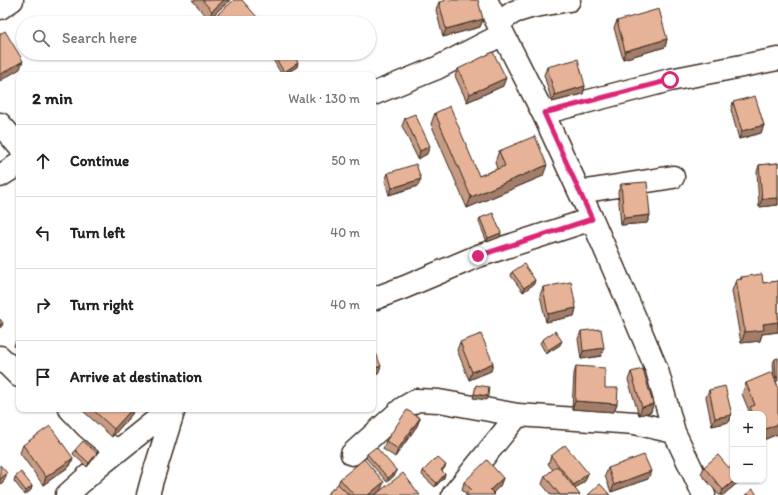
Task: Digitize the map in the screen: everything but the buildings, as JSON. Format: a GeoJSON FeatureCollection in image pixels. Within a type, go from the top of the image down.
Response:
{"type":"FeatureCollection","features":[{"type":"Feature","properties":{"kind":"street"},"geometry":{"type":"LineString","coordinates":[[0,8],[12,0]]}},
{"type":"Feature","properties":{"kind":"street"},"geometry":{"type":"LineString","coordinates":[[486,0],[544,113],[636,318],[657,370],[674,432],[704,495]]}},
{"type":"Feature","properties":{"kind":"street"},"geometry":{"type":"LineString","coordinates":[[376,93],[437,68],[501,29],[514,12],[530,7],[569,0]]}},
{"type":"Feature","properties":{"kind":"street"},"geometry":{"type":"LineString","coordinates":[[544,113],[670,80],[778,58]]}},
{"type":"Feature","properties":{"kind":"street"},"geometry":{"type":"LineString","coordinates":[[0,124],[16,143]]}},
{"type":"Feature","properties":{"kind":"street"},"geometry":{"type":"LineString","coordinates":[[0,176],[16,166]]}},
{"type":"Feature","properties":{"kind":"street"},"geometry":{"type":"LineString","coordinates":[[580,192],[673,177]]}},
{"type":"Feature","properties":{"kind":"street"},"geometry":{"type":"LineString","coordinates":[[376,298],[478,256],[592,219]]}},
{"type":"Feature","properties":{"kind":"street"},"geometry":{"type":"LineString","coordinates":[[0,357],[16,373]]}},
{"type":"Feature","properties":{"kind":"street"},"geometry":{"type":"LineString","coordinates":[[352,454],[403,408],[417,400],[439,401],[518,415],[635,422],[674,432]]}},
{"type":"Feature","properties":{"kind":"street"},"geometry":{"type":"LineString","coordinates":[[73,412],[87,427],[117,452]]}},
{"type":"Feature","properties":{"kind":"street"},"geometry":{"type":"LineString","coordinates":[[66,495],[166,412]]}},
{"type":"Feature","properties":{"kind":"street"},"geometry":{"type":"LineString","coordinates":[[148,495],[173,412]]}},
{"type":"Feature","properties":{"kind":"street"},"geometry":{"type":"LineString","coordinates":[[453,495],[518,415]]}},
{"type":"Feature","properties":{"kind":"route"},"geometry":{"type":"LineString","coordinates":[[478,256],[592,219],[544,113],[670,80]]}}]}
